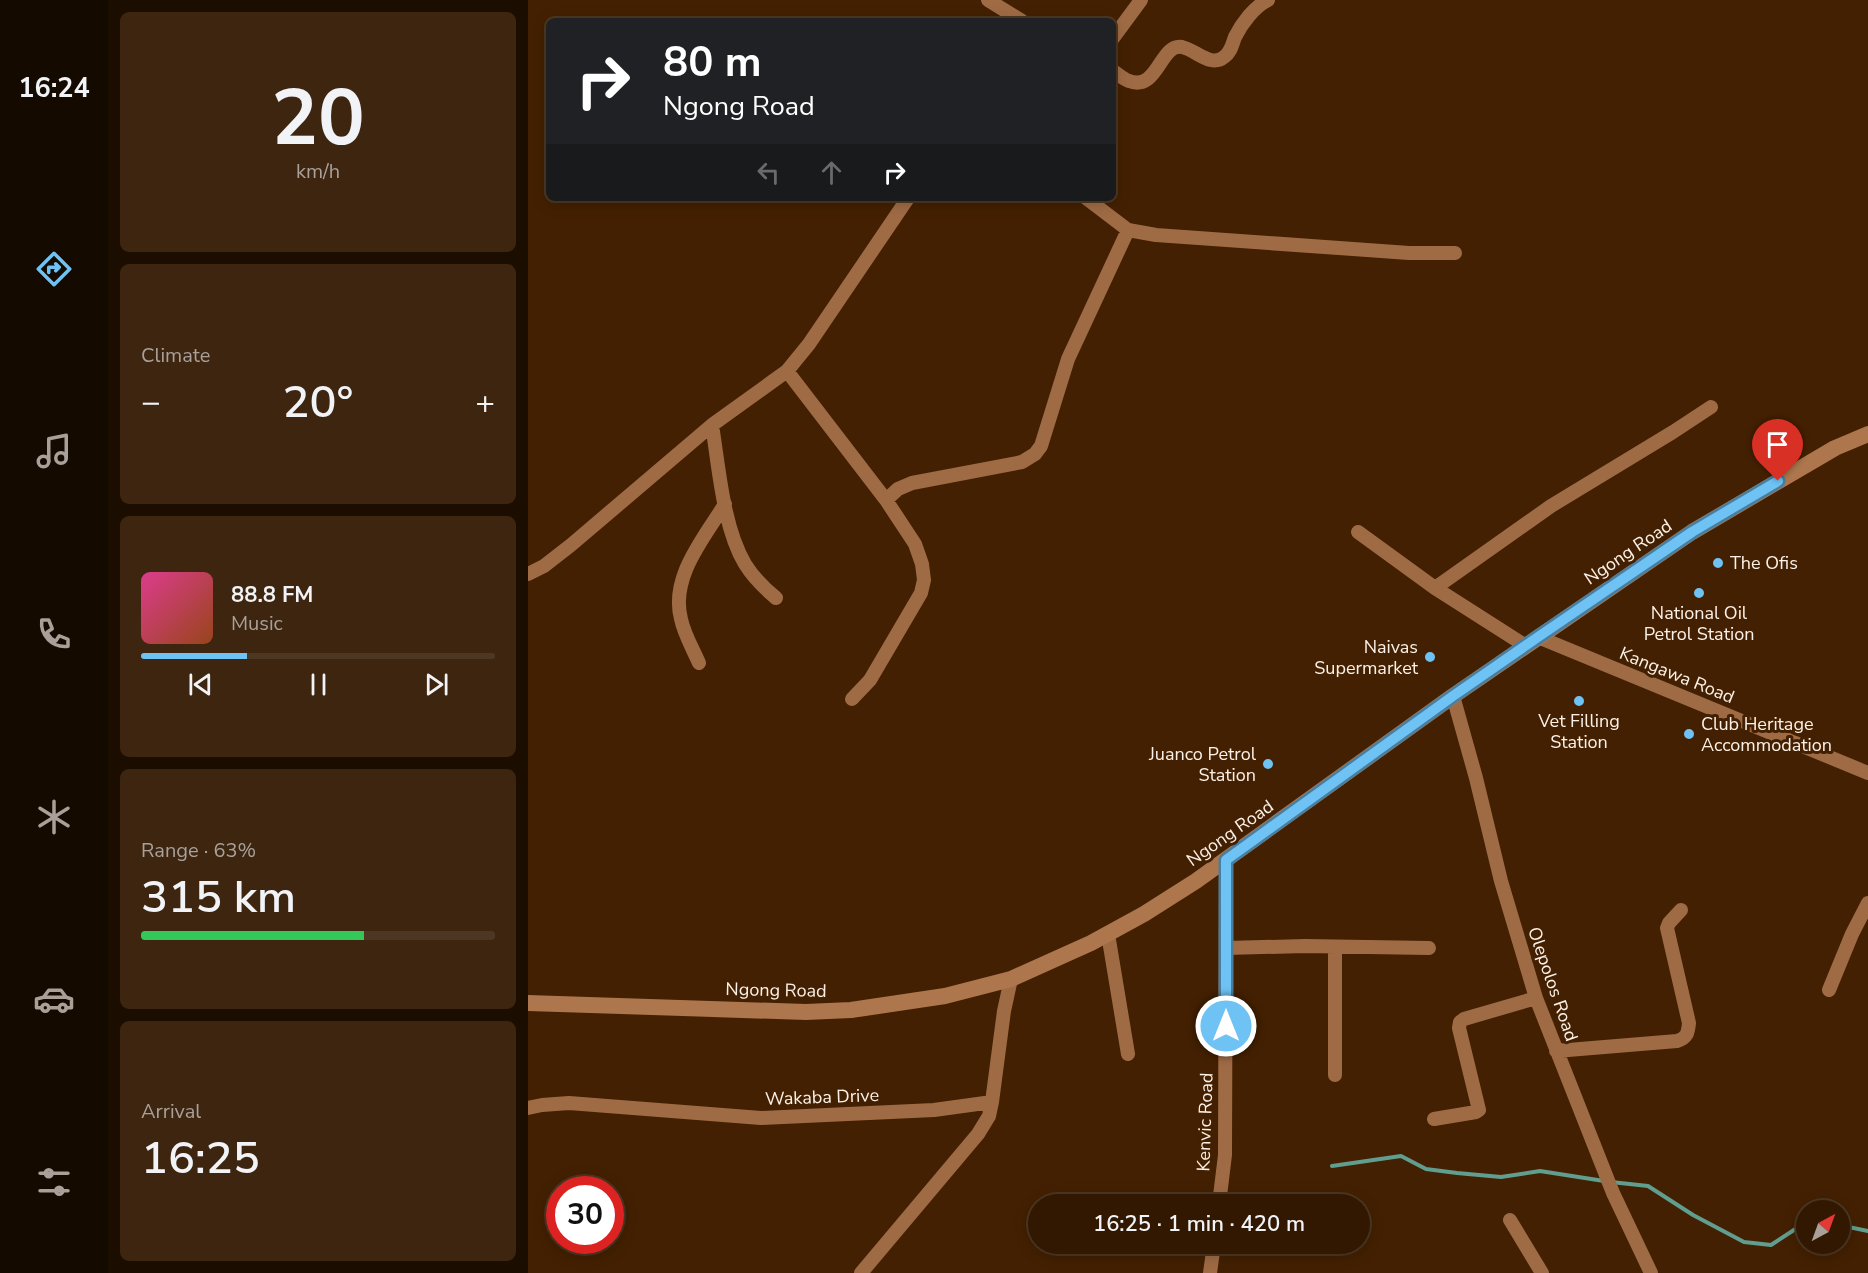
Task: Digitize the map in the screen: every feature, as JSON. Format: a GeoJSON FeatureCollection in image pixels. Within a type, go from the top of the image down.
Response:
{"type":"FeatureCollection","features":[{"type":"Feature","properties":{"kind":"main road","name":"Ngong Road"},"geometry":{"type":"LineString","coordinates":[[528,1003],[806,1012],[851,1010],[945,996],[1011,979],[1091,943],[1187,887],[1453,696],[1692,532],[1835,448],[1868,434]]}},
{"type":"Feature","properties":{"kind":"street"},"geometry":{"type":"LineString","coordinates":[[988,0],[1017,18]]}},
{"type":"Feature","properties":{"kind":"street"},"geometry":{"type":"LineString","coordinates":[[1116,34],[1141,0]]}},
{"type":"Feature","properties":{"kind":"street"},"geometry":{"type":"LineString","coordinates":[[1116,73],[1130,81],[1139,82],[1151,77],[1166,55],[1173,49],[1181,47],[1211,61],[1224,58],[1252,14],[1260,4],[1268,0]]}},
{"type":"Feature","properties":{"kind":"street"},"geometry":{"type":"LineString","coordinates":[[528,574],[544,566],[571,545],[712,426],[787,371],[809,344],[906,201]]}},
{"type":"Feature","properties":{"kind":"street"},"geometry":{"type":"LineString","coordinates":[[1090,201],[1128,230],[1156,235],[1409,253],[1455,253]]}},
{"type":"Feature","properties":{"kind":"street"},"geometry":{"type":"LineString","coordinates":[[886,500],[898,489],[912,483],[1022,462],[1035,454],[1045,437],[1068,359],[1128,230]]}},
{"type":"Feature","properties":{"kind":"street"},"geometry":{"type":"LineString","coordinates":[[787,371],[886,500],[915,544],[922,564],[924,580],[921,593],[913,609],[870,680],[852,699]]}},
{"type":"Feature","properties":{"kind":"street"},"geometry":{"type":"LineString","coordinates":[[1435,588],[1551,506],[1711,407]]}},
{"type":"Feature","properties":{"kind":"street"},"geometry":{"type":"LineString","coordinates":[[712,426],[730,529],[745,563],[762,585],[776,598]]}},
{"type":"Feature","properties":{"kind":"street"},"geometry":{"type":"LineString","coordinates":[[699,663],[681,620],[678,594],[683,576],[696,551],[725,504]]}},
{"type":"Feature","properties":{"kind":"street","name":"Kangawa Road"},"geometry":{"type":"LineString","coordinates":[[1358,532],[1435,588],[1532,641],[1868,773]]}},
{"type":"Feature","properties":{"kind":"street","name":"Olepolos Road"},"geometry":{"type":"LineString","coordinates":[[1453,696],[1501,881],[1536,998],[1612,1191],[1651,1273]]}},
{"type":"Feature","properties":{"kind":"street","name":"Kenvic Road"},"geometry":{"type":"LineString","coordinates":[[1220,1194],[1225,1155],[1226,860]]}},
{"type":"Feature","properties":{"kind":"street"},"geometry":{"type":"LineString","coordinates":[[1829,990],[1852,934],[1868,903]]}},
{"type":"Feature","properties":{"kind":"street"},"geometry":{"type":"LineString","coordinates":[[1557,1051],[1684,1039],[1688,1033],[1689,1023],[1667,928],[1681,910]]}},
{"type":"Feature","properties":{"kind":"street"},"geometry":{"type":"LineString","coordinates":[[1108,934],[1128,1054]]}},
{"type":"Feature","properties":{"kind":"street"},"geometry":{"type":"LineString","coordinates":[[1226,948],[1305,946],[1429,948]]}},
{"type":"Feature","properties":{"kind":"street"},"geometry":{"type":"LineString","coordinates":[[1335,948],[1335,1075]]}},
{"type":"Feature","properties":{"kind":"street"},"geometry":{"type":"LineString","coordinates":[[861,1273],[978,1134],[989,1116],[1004,1011],[1011,979]]}},
{"type":"Feature","properties":{"kind":"street"},"geometry":{"type":"LineString","coordinates":[[1434,1119],[1479,1110],[1459,1028],[1460,1022],[1536,998]]}},
{"type":"Feature","properties":{"kind":"street","name":"Wakaba Drive"},"geometry":{"type":"LineString","coordinates":[[528,1108],[569,1103],[760,1118],[934,1110],[992,1102]]}},
{"type":"Feature","properties":{"kind":"street"},"geometry":{"type":"LineString","coordinates":[[1510,1220],[1542,1273]]}},
{"type":"Feature","properties":{"kind":"street"},"geometry":{"type":"LineString","coordinates":[[1210,1273],[1213,1254]]}},
{"type":"Feature","properties":{"kind":"waterway"},"geometry":{"type":"LineString","coordinates":[[1332,1166],[1401,1156],[1426,1169],[1457,1173],[1501,1177],[1540,1171],[1604,1181]]}},
{"type":"Feature","properties":{"kind":"waterway"},"geometry":{"type":"LineString","coordinates":[[1611,1182],[1648,1186],[1693,1215],[1744,1242],[1771,1245],[1796,1229]]}},
{"type":"Feature","properties":{"kind":"waterway"},"geometry":{"type":"LineString","coordinates":[[1850,1227],[1868,1231]]}},
{"type":"Feature","properties":{"kind":"place","name":"The Ofis"},"geometry":{"type":"Point","coordinates":[1718,563]}},
{"type":"Feature","properties":{"kind":"place","name":"National Oil Petrol Station"},"geometry":{"type":"Point","coordinates":[1699,593]}},
{"type":"Feature","properties":{"kind":"place","name":"Naivas Supermarket"},"geometry":{"type":"Point","coordinates":[1430,657]}},
{"type":"Feature","properties":{"kind":"place","name":"Vet Filling Station"},"geometry":{"type":"Point","coordinates":[1579,701]}},
{"type":"Feature","properties":{"kind":"place","name":"Club Heritage Accommodation"},"geometry":{"type":"Point","coordinates":[1689,734]}},
{"type":"Feature","properties":{"kind":"place","name":"Juanco Petrol Station"},"geometry":{"type":"Point","coordinates":[1268,764]}},
{"type":"Feature","properties":{"kind":"route"},"geometry":{"type":"LineString","coordinates":[[1226,1026],[1226,860],[1538,637],[1692,532],[1778,481]]}}]}
